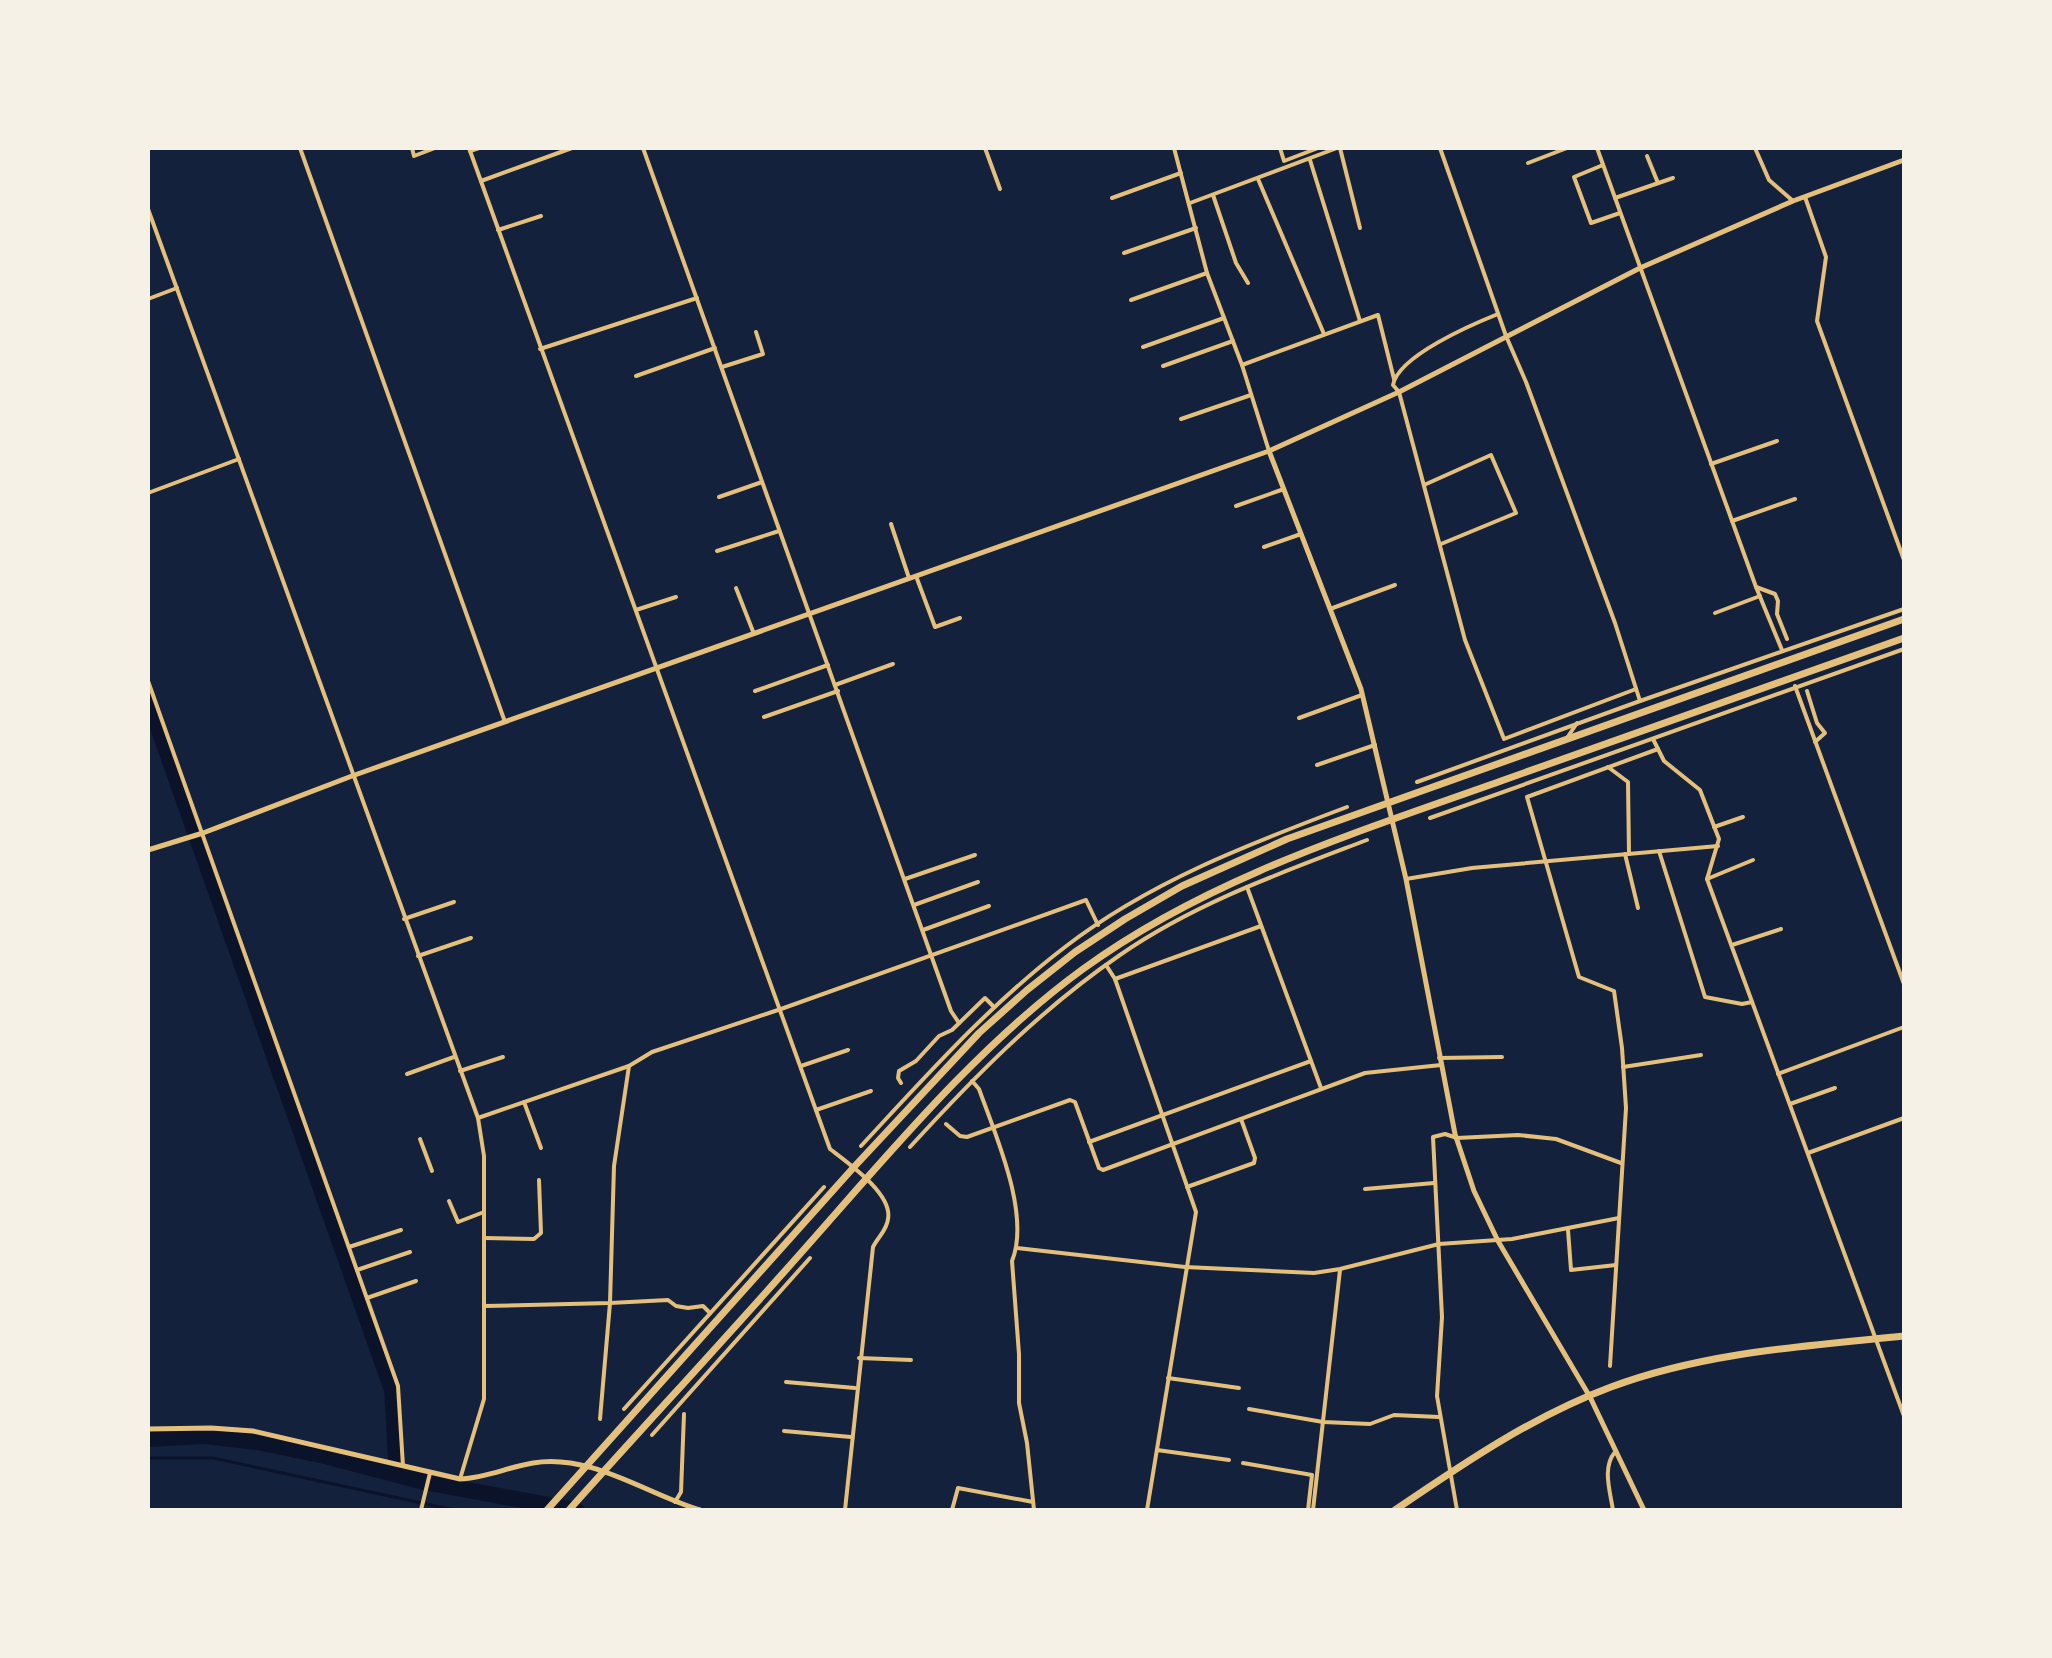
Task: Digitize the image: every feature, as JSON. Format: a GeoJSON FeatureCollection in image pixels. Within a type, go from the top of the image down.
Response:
{"type":"FeatureCollection","features":[{"type":"Feature","properties":{"kind":"main road"},"geometry":{"type":"LineString","coordinates":[[547,1510],[854,1167],[979,1033],[1075,952],[1125,919],[1182,886],[1287,839],[1904,619]]}},
{"type":"Feature","properties":{"kind":"main road"},"geometry":{"type":"LineString","coordinates":[[569,1510],[865,1179],[935,1106],[1018,1023],[1082,969],[1129,937],[1250,874],[1393,818],[1904,638]]}},
{"type":"Feature","properties":{"kind":"main road"},"geometry":{"type":"LineString","coordinates":[[1395,1510],[1518,1430],[1610,1387],[1687,1364],[1747,1353],[1904,1336]]}},
{"type":"Feature","properties":{"kind":"street"},"geometry":{"type":"LineString","coordinates":[[300,148],[505,722]]}},
{"type":"Feature","properties":{"kind":"street"},"geometry":{"type":"LineString","coordinates":[[412,148],[414,156],[435,148]]}},
{"type":"Feature","properties":{"kind":"street"},"geometry":{"type":"LineString","coordinates":[[479,148],[470,150],[830,1149],[854,1167],[885,1199],[889,1209],[885,1230],[873,1247],[845,1510]]}},
{"type":"Feature","properties":{"kind":"street"},"geometry":{"type":"LineString","coordinates":[[481,181],[572,148]]}},
{"type":"Feature","properties":{"kind":"street"},"geometry":{"type":"LineString","coordinates":[[643,148],[951,1011],[959,1023]]}},
{"type":"Feature","properties":{"kind":"street"},"geometry":{"type":"LineString","coordinates":[[985,148],[1000,189]]}},
{"type":"Feature","properties":{"kind":"street"},"geometry":{"type":"LineString","coordinates":[[1174,148],[1207,273],[1242,365],[1269,451],[1362,695],[1393,818],[1457,1138],[1474,1191],[1498,1241],[1590,1397],[1644,1510]]}},
{"type":"Feature","properties":{"kind":"street"},"geometry":{"type":"LineString","coordinates":[[1280,148],[1284,161],[1318,148]]}},
{"type":"Feature","properties":{"kind":"street"},"geometry":{"type":"LineString","coordinates":[[1190,203],[1339,148],[1360,228]]}},
{"type":"Feature","properties":{"kind":"street"},"geometry":{"type":"LineString","coordinates":[[1440,148],[1506,336],[1615,623],[1640,701]]}},
{"type":"Feature","properties":{"kind":"street"},"geometry":{"type":"LineString","coordinates":[[1528,163],[1567,148]]}},
{"type":"Feature","properties":{"kind":"street"},"geometry":{"type":"LineString","coordinates":[[1597,148],[1756,587],[1782,650]]}},
{"type":"Feature","properties":{"kind":"street"},"geometry":{"type":"LineString","coordinates":[[1755,148],[1769,180],[1793,201]]}},
{"type":"Feature","properties":{"kind":"street"},"geometry":{"type":"LineString","coordinates":[[1647,156],[1658,183]]}},
{"type":"Feature","properties":{"kind":"street"},"geometry":{"type":"LineString","coordinates":[[1310,160],[1360,321]]}},
{"type":"Feature","properties":{"kind":"street"},"geometry":{"type":"LineString","coordinates":[[148,850],[203,833],[352,776],[1269,451],[1399,392],[1640,268],[1793,201],[1904,160]]}},
{"type":"Feature","properties":{"kind":"street"},"geometry":{"type":"LineString","coordinates":[[1603,165],[1574,177],[1591,223],[1620,213]]}},
{"type":"Feature","properties":{"kind":"street"},"geometry":{"type":"LineString","coordinates":[[1112,198],[1181,173]]}},
{"type":"Feature","properties":{"kind":"street"},"geometry":{"type":"LineString","coordinates":[[1615,198],[1673,178]]}},
{"type":"Feature","properties":{"kind":"street"},"geometry":{"type":"LineString","coordinates":[[1258,179],[1324,334]]}},
{"type":"Feature","properties":{"kind":"street"},"geometry":{"type":"LineString","coordinates":[[1213,195],[1236,263],[1248,283]]}},
{"type":"Feature","properties":{"kind":"street"},"geometry":{"type":"LineString","coordinates":[[1805,197],[1826,257],[1817,321],[1904,560]]}},
{"type":"Feature","properties":{"kind":"street"},"geometry":{"type":"LineString","coordinates":[[148,209],[478,1118],[484,1156],[484,1399],[460,1479]]}},
{"type":"Feature","properties":{"kind":"street"},"geometry":{"type":"LineString","coordinates":[[498,230],[541,216]]}},
{"type":"Feature","properties":{"kind":"street"},"geometry":{"type":"LineString","coordinates":[[1124,253],[1196,228]]}},
{"type":"Feature","properties":{"kind":"street"},"geometry":{"type":"LineString","coordinates":[[1131,300],[1207,273]]}},
{"type":"Feature","properties":{"kind":"street"},"geometry":{"type":"LineString","coordinates":[[148,299],[177,288]]}},
{"type":"Feature","properties":{"kind":"street"},"geometry":{"type":"LineString","coordinates":[[540,349],[697,298]]}},
{"type":"Feature","properties":{"kind":"street"},"geometry":{"type":"LineString","coordinates":[[1394,379],[1436,342],[1498,314]]}},
{"type":"Feature","properties":{"kind":"street"},"geometry":{"type":"LineString","coordinates":[[1242,365],[1378,315],[1393,385],[1399,392],[1465,640],[1504,739],[1636,689]]}},
{"type":"Feature","properties":{"kind":"street"},"geometry":{"type":"LineString","coordinates":[[1143,347],[1224,318]]}},
{"type":"Feature","properties":{"kind":"street"},"geometry":{"type":"LineString","coordinates":[[721,368],[763,354],[756,332]]}},
{"type":"Feature","properties":{"kind":"street"},"geometry":{"type":"LineString","coordinates":[[1163,366],[1233,341]]}},
{"type":"Feature","properties":{"kind":"street"},"geometry":{"type":"LineString","coordinates":[[636,376],[715,348]]}},
{"type":"Feature","properties":{"kind":"street"},"geometry":{"type":"LineString","coordinates":[[1181,419],[1251,395]]}},
{"type":"Feature","properties":{"kind":"street"},"geometry":{"type":"LineString","coordinates":[[1711,464],[1777,441]]}},
{"type":"Feature","properties":{"kind":"street"},"geometry":{"type":"LineString","coordinates":[[1424,485],[1491,455],[1516,513],[1440,545]]}},
{"type":"Feature","properties":{"kind":"street"},"geometry":{"type":"LineString","coordinates":[[148,493],[239,459]]}},
{"type":"Feature","properties":{"kind":"street"},"geometry":{"type":"LineString","coordinates":[[719,497],[762,482]]}},
{"type":"Feature","properties":{"kind":"street"},"geometry":{"type":"LineString","coordinates":[[1236,506],[1284,489]]}},
{"type":"Feature","properties":{"kind":"street"},"geometry":{"type":"LineString","coordinates":[[1732,521],[1795,499]]}},
{"type":"Feature","properties":{"kind":"street"},"geometry":{"type":"LineString","coordinates":[[891,524],[909,579]]}},
{"type":"Feature","properties":{"kind":"street"},"geometry":{"type":"LineString","coordinates":[[717,551],[779,531]]}},
{"type":"Feature","properties":{"kind":"street"},"geometry":{"type":"LineString","coordinates":[[1264,547],[1301,534]]}},
{"type":"Feature","properties":{"kind":"street"},"geometry":{"type":"LineString","coordinates":[[916,576],[935,627],[960,618]]}},
{"type":"Feature","properties":{"kind":"street"},"geometry":{"type":"LineString","coordinates":[[1330,609],[1395,585]]}},
{"type":"Feature","properties":{"kind":"street"},"geometry":{"type":"LineString","coordinates":[[1756,587],[1775,594],[1777,614],[1787,639]]}},
{"type":"Feature","properties":{"kind":"street"},"geometry":{"type":"LineString","coordinates":[[736,588],[754,634]]}},
{"type":"Feature","properties":{"kind":"street"},"geometry":{"type":"LineString","coordinates":[[1715,613],[1760,596]]}},
{"type":"Feature","properties":{"kind":"street"},"geometry":{"type":"LineString","coordinates":[[636,610],[676,597]]}},
{"type":"Feature","properties":{"kind":"street"},"geometry":{"type":"LineString","coordinates":[[1417,782],[1770,654],[1904,609]]}},
{"type":"Feature","properties":{"kind":"street"},"geometry":{"type":"LineString","coordinates":[[1865,661],[1874,649]]}},
{"type":"Feature","properties":{"kind":"street"},"geometry":{"type":"LineString","coordinates":[[1430,818],[1904,649]]}},
{"type":"Feature","properties":{"kind":"street"},"geometry":{"type":"LineString","coordinates":[[1763,668],[1770,654]]}},
{"type":"Feature","properties":{"kind":"street"},"geometry":{"type":"LineString","coordinates":[[764,717],[893,664]]}},
{"type":"Feature","properties":{"kind":"street"},"geometry":{"type":"LineString","coordinates":[[755,691],[828,665]]}},
{"type":"Feature","properties":{"kind":"street"},"geometry":{"type":"LineString","coordinates":[[148,681],[398,1386],[403,1466]]}},
{"type":"Feature","properties":{"kind":"street"},"geometry":{"type":"LineString","coordinates":[[1795,686],[1904,984]]}},
{"type":"Feature","properties":{"kind":"street"},"geometry":{"type":"LineString","coordinates":[[1807,691],[1817,723],[1825,733],[1815,742]]}},
{"type":"Feature","properties":{"kind":"street"},"geometry":{"type":"LineString","coordinates":[[1299,718],[1362,695]]}},
{"type":"Feature","properties":{"kind":"street"},"geometry":{"type":"LineString","coordinates":[[1715,716],[1723,702]]}},
{"type":"Feature","properties":{"kind":"street"},"geometry":{"type":"LineString","coordinates":[[1567,738],[1577,723]]}},
{"type":"Feature","properties":{"kind":"street"},"geometry":{"type":"LineString","coordinates":[[1609,754],[1619,739]]}},
{"type":"Feature","properties":{"kind":"street"},"geometry":{"type":"LineString","coordinates":[[1653,739],[1664,761],[1700,790],[1714,827],[1718,846],[1707,879],[1904,1416]]}},
{"type":"Feature","properties":{"kind":"street"},"geometry":{"type":"LineString","coordinates":[[1317,765],[1375,745]]}},
{"type":"Feature","properties":{"kind":"street"},"geometry":{"type":"LineString","coordinates":[[1610,1366],[1626,1108],[1614,991],[1579,977],[1527,797],[1658,749]]}},
{"type":"Feature","properties":{"kind":"street"},"geometry":{"type":"LineString","coordinates":[[1608,767],[1628,782],[1627,854],[1638,908]]}},
{"type":"Feature","properties":{"kind":"street"},"geometry":{"type":"LineString","coordinates":[[1445,781],[1454,768]]}},
{"type":"Feature","properties":{"kind":"street"},"geometry":{"type":"LineString","coordinates":[[1498,783],[1515,788]]}},
{"type":"Feature","properties":{"kind":"street"},"geometry":{"type":"LineString","coordinates":[[861,1146],[957,1042],[1067,945],[1183,875],[1272,835],[1347,807]]}},
{"type":"Feature","properties":{"kind":"street"},"geometry":{"type":"LineString","coordinates":[[1714,827],[1743,817]]}},
{"type":"Feature","properties":{"kind":"street"},"geometry":{"type":"LineString","coordinates":[[1272,835],[1287,839]]}},
{"type":"Feature","properties":{"kind":"street"},"geometry":{"type":"LineString","coordinates":[[910,1147],[1013,1039],[1106,965],[1154,934],[1247,887],[1367,840]]}},
{"type":"Feature","properties":{"kind":"street"},"geometry":{"type":"LineString","coordinates":[[1323,857],[1334,841]]}},
{"type":"Feature","properties":{"kind":"street"},"geometry":{"type":"LineString","coordinates":[[1406,879],[1472,868],[1718,846]]}},
{"type":"Feature","properties":{"kind":"street"},"geometry":{"type":"LineString","coordinates":[[1659,851],[1705,997],[1742,1004],[1752,1002]]}},
{"type":"Feature","properties":{"kind":"street"},"geometry":{"type":"LineString","coordinates":[[905,879],[975,855]]}},
{"type":"Feature","properties":{"kind":"street"},"geometry":{"type":"LineString","coordinates":[[1707,879],[1753,860]]}},
{"type":"Feature","properties":{"kind":"street"},"geometry":{"type":"LineString","coordinates":[[914,905],[978,882]]}},
{"type":"Feature","properties":{"kind":"street"},"geometry":{"type":"LineString","coordinates":[[1247,887],[1321,1088]]}},
{"type":"Feature","properties":{"kind":"street"},"geometry":{"type":"LineString","coordinates":[[478,1118],[629,1066],[652,1052],[1086,900],[1098,925]]}},
{"type":"Feature","properties":{"kind":"street"},"geometry":{"type":"LineString","coordinates":[[404,919],[454,902]]}},
{"type":"Feature","properties":{"kind":"street"},"geometry":{"type":"LineString","coordinates":[[923,930],[989,906]]}},
{"type":"Feature","properties":{"kind":"street"},"geometry":{"type":"LineString","coordinates":[[1154,934],[1164,918]]}},
{"type":"Feature","properties":{"kind":"street"},"geometry":{"type":"LineString","coordinates":[[1115,979],[1261,926]]}},
{"type":"Feature","properties":{"kind":"street"},"geometry":{"type":"LineString","coordinates":[[1732,945],[1781,929]]}},
{"type":"Feature","properties":{"kind":"street"},"geometry":{"type":"LineString","coordinates":[[418,956],[471,938]]}},
{"type":"Feature","properties":{"kind":"street"},"geometry":{"type":"LineString","coordinates":[[1106,965],[1115,979],[1196,1212],[1147,1510]]}},
{"type":"Feature","properties":{"kind":"street"},"geometry":{"type":"LineString","coordinates":[[901,1083],[899,1071],[916,1061],[939,1036],[952,1030],[985,998],[994,1007]]}},
{"type":"Feature","properties":{"kind":"street"},"geometry":{"type":"LineString","coordinates":[[1013,1039],[1018,1023]]}},
{"type":"Feature","properties":{"kind":"street"},"geometry":{"type":"LineString","coordinates":[[1778,1074],[1904,1027]]}},
{"type":"Feature","properties":{"kind":"street"},"geometry":{"type":"LineString","coordinates":[[801,1066],[848,1050]]}},
{"type":"Feature","properties":{"kind":"street"},"geometry":{"type":"LineString","coordinates":[[1623,1067],[1701,1055]]}},
{"type":"Feature","properties":{"kind":"street"},"geometry":{"type":"LineString","coordinates":[[407,1074],[455,1057]]}},
{"type":"Feature","properties":{"kind":"street"},"geometry":{"type":"LineString","coordinates":[[460,1071],[503,1057]]}},
{"type":"Feature","properties":{"kind":"street"},"geometry":{"type":"LineString","coordinates":[[946,1124],[960,1136],[967,1137],[1070,1100],[1075,1102],[1099,1168],[1103,1170],[1365,1073],[1440,1061],[1502,1057]]}},
{"type":"Feature","properties":{"kind":"street"},"geometry":{"type":"LineString","coordinates":[[1089,1142],[1311,1061]]}},
{"type":"Feature","properties":{"kind":"street"},"geometry":{"type":"LineString","coordinates":[[600,1419],[610,1303],[614,1166],[629,1066]]}},
{"type":"Feature","properties":{"kind":"street"},"geometry":{"type":"LineString","coordinates":[[972,1081],[979,1089],[1008,1170],[1016,1219],[1017,1248],[1012,1261],[1019,1354],[1019,1403],[1034,1510]]}},
{"type":"Feature","properties":{"kind":"street"},"geometry":{"type":"LineString","coordinates":[[1790,1104],[1835,1088]]}},
{"type":"Feature","properties":{"kind":"street"},"geometry":{"type":"LineString","coordinates":[[816,1110],[871,1091]]}},
{"type":"Feature","properties":{"kind":"street"},"geometry":{"type":"LineString","coordinates":[[524,1102],[541,1148]]}},
{"type":"Feature","properties":{"kind":"street"},"geometry":{"type":"LineString","coordinates":[[935,1106],[952,1102]]}},
{"type":"Feature","properties":{"kind":"street"},"geometry":{"type":"LineString","coordinates":[[1187,1187],[1254,1163],[1241,1118]]}},
{"type":"Feature","properties":{"kind":"street"},"geometry":{"type":"LineString","coordinates":[[1808,1153],[1904,1118]]}},
{"type":"Feature","properties":{"kind":"street"},"geometry":{"type":"LineString","coordinates":[[879,1140],[880,1125]]}},
{"type":"Feature","properties":{"kind":"street"},"geometry":{"type":"LineString","coordinates":[[1457,1510],[1437,1396],[1442,1317],[1433,1137],[1445,1134],[1457,1138],[1518,1135],[1556,1139],[1622,1163]]}},
{"type":"Feature","properties":{"kind":"street"},"geometry":{"type":"LineString","coordinates":[[420,1139],[432,1171]]}},
{"type":"Feature","properties":{"kind":"street"},"geometry":{"type":"LineString","coordinates":[[484,1238],[534,1239],[541,1233],[539,1180]]}},
{"type":"Feature","properties":{"kind":"street"},"geometry":{"type":"LineString","coordinates":[[1365,1189],[1434,1183]]}},
{"type":"Feature","properties":{"kind":"street"},"geometry":{"type":"LineString","coordinates":[[624,1409],[824,1187]]}},
{"type":"Feature","properties":{"kind":"street"},"geometry":{"type":"LineString","coordinates":[[449,1201],[458,1222],[484,1212]]}},
{"type":"Feature","properties":{"kind":"street"},"geometry":{"type":"LineString","coordinates":[[1017,1248],[1185,1267],[1314,1273],[1439,1244],[1498,1241],[1619,1218]]}},
{"type":"Feature","properties":{"kind":"street"},"geometry":{"type":"LineString","coordinates":[[349,1247],[401,1230]]}},
{"type":"Feature","properties":{"kind":"street"},"geometry":{"type":"LineString","coordinates":[[1568,1230],[1571,1270],[1616,1265]]}},
{"type":"Feature","properties":{"kind":"street"},"geometry":{"type":"LineString","coordinates":[[357,1270],[410,1252]]}},
{"type":"Feature","properties":{"kind":"street"},"geometry":{"type":"LineString","coordinates":[[798,1270],[802,1252]]}},
{"type":"Feature","properties":{"kind":"street"},"geometry":{"type":"LineString","coordinates":[[756,1262],[773,1258]]}},
{"type":"Feature","properties":{"kind":"street"},"geometry":{"type":"LineString","coordinates":[[652,1435],[810,1258]]}},
{"type":"Feature","properties":{"kind":"street"},"geometry":{"type":"LineString","coordinates":[[1310,1510],[1340,1269]]}},
{"type":"Feature","properties":{"kind":"street"},"geometry":{"type":"LineString","coordinates":[[367,1298],[416,1281]]}},
{"type":"Feature","properties":{"kind":"street"},"geometry":{"type":"LineString","coordinates":[[484,1306],[668,1300],[676,1306],[703,1306],[710,1313]]}},
{"type":"Feature","properties":{"kind":"street"},"geometry":{"type":"LineString","coordinates":[[665,1379],[670,1358]]}},
{"type":"Feature","properties":{"kind":"street"},"geometry":{"type":"LineString","coordinates":[[859,1358],[911,1360]]}},
{"type":"Feature","properties":{"kind":"street"},"geometry":{"type":"LineString","coordinates":[[1168,1378],[1239,1388]]}},
{"type":"Feature","properties":{"kind":"street"},"geometry":{"type":"LineString","coordinates":[[681,1386],[701,1380]]}},
{"type":"Feature","properties":{"kind":"street"},"geometry":{"type":"LineString","coordinates":[[786,1382],[856,1388]]}},
{"type":"Feature","properties":{"kind":"street"},"geometry":{"type":"LineString","coordinates":[[1249,1409],[1323,1422],[1370,1424],[1394,1415],[1439,1417]]}},
{"type":"Feature","properties":{"kind":"street"},"geometry":{"type":"LineString","coordinates":[[675,1502],[681,1492],[684,1414]]}},
{"type":"Feature","properties":{"kind":"street"},"geometry":{"type":"LineString","coordinates":[[148,1429],[253,1431],[460,1479],[496,1474],[534,1462],[561,1463],[586,1467],[700,1510]]}},
{"type":"Feature","properties":{"kind":"street"},"geometry":{"type":"LineString","coordinates":[[784,1431],[851,1437]]}},
{"type":"Feature","properties":{"kind":"street"},"geometry":{"type":"LineString","coordinates":[[1157,1450],[1229,1460]]}},
{"type":"Feature","properties":{"kind":"street"},"geometry":{"type":"LineString","coordinates":[[1613,1510],[1608,1479],[1610,1458],[1615,1452]]}},
{"type":"Feature","properties":{"kind":"street"},"geometry":{"type":"LineString","coordinates":[[1243,1463],[1312,1475],[1310,1510]]}},
{"type":"Feature","properties":{"kind":"street"},"geometry":{"type":"LineString","coordinates":[[421,1510],[430,1473]]}},
{"type":"Feature","properties":{"kind":"street"},"geometry":{"type":"LineString","coordinates":[[952,1510],[958,1488],[1033,1502]]}},
{"type":"Feature","properties":{"kind":"waterway"},"geometry":{"type":"LineString","coordinates":[[148,699],[392,1390],[397,1473]]}},
{"type":"Feature","properties":{"kind":"waterway"},"geometry":{"type":"LineString","coordinates":[[148,1439],[204,1436],[257,1442],[424,1482],[576,1510]]}},
{"type":"Feature","properties":{"kind":"waterway"},"geometry":{"type":"LineString","coordinates":[[148,1458],[213,1458],[454,1510]]}}]}
